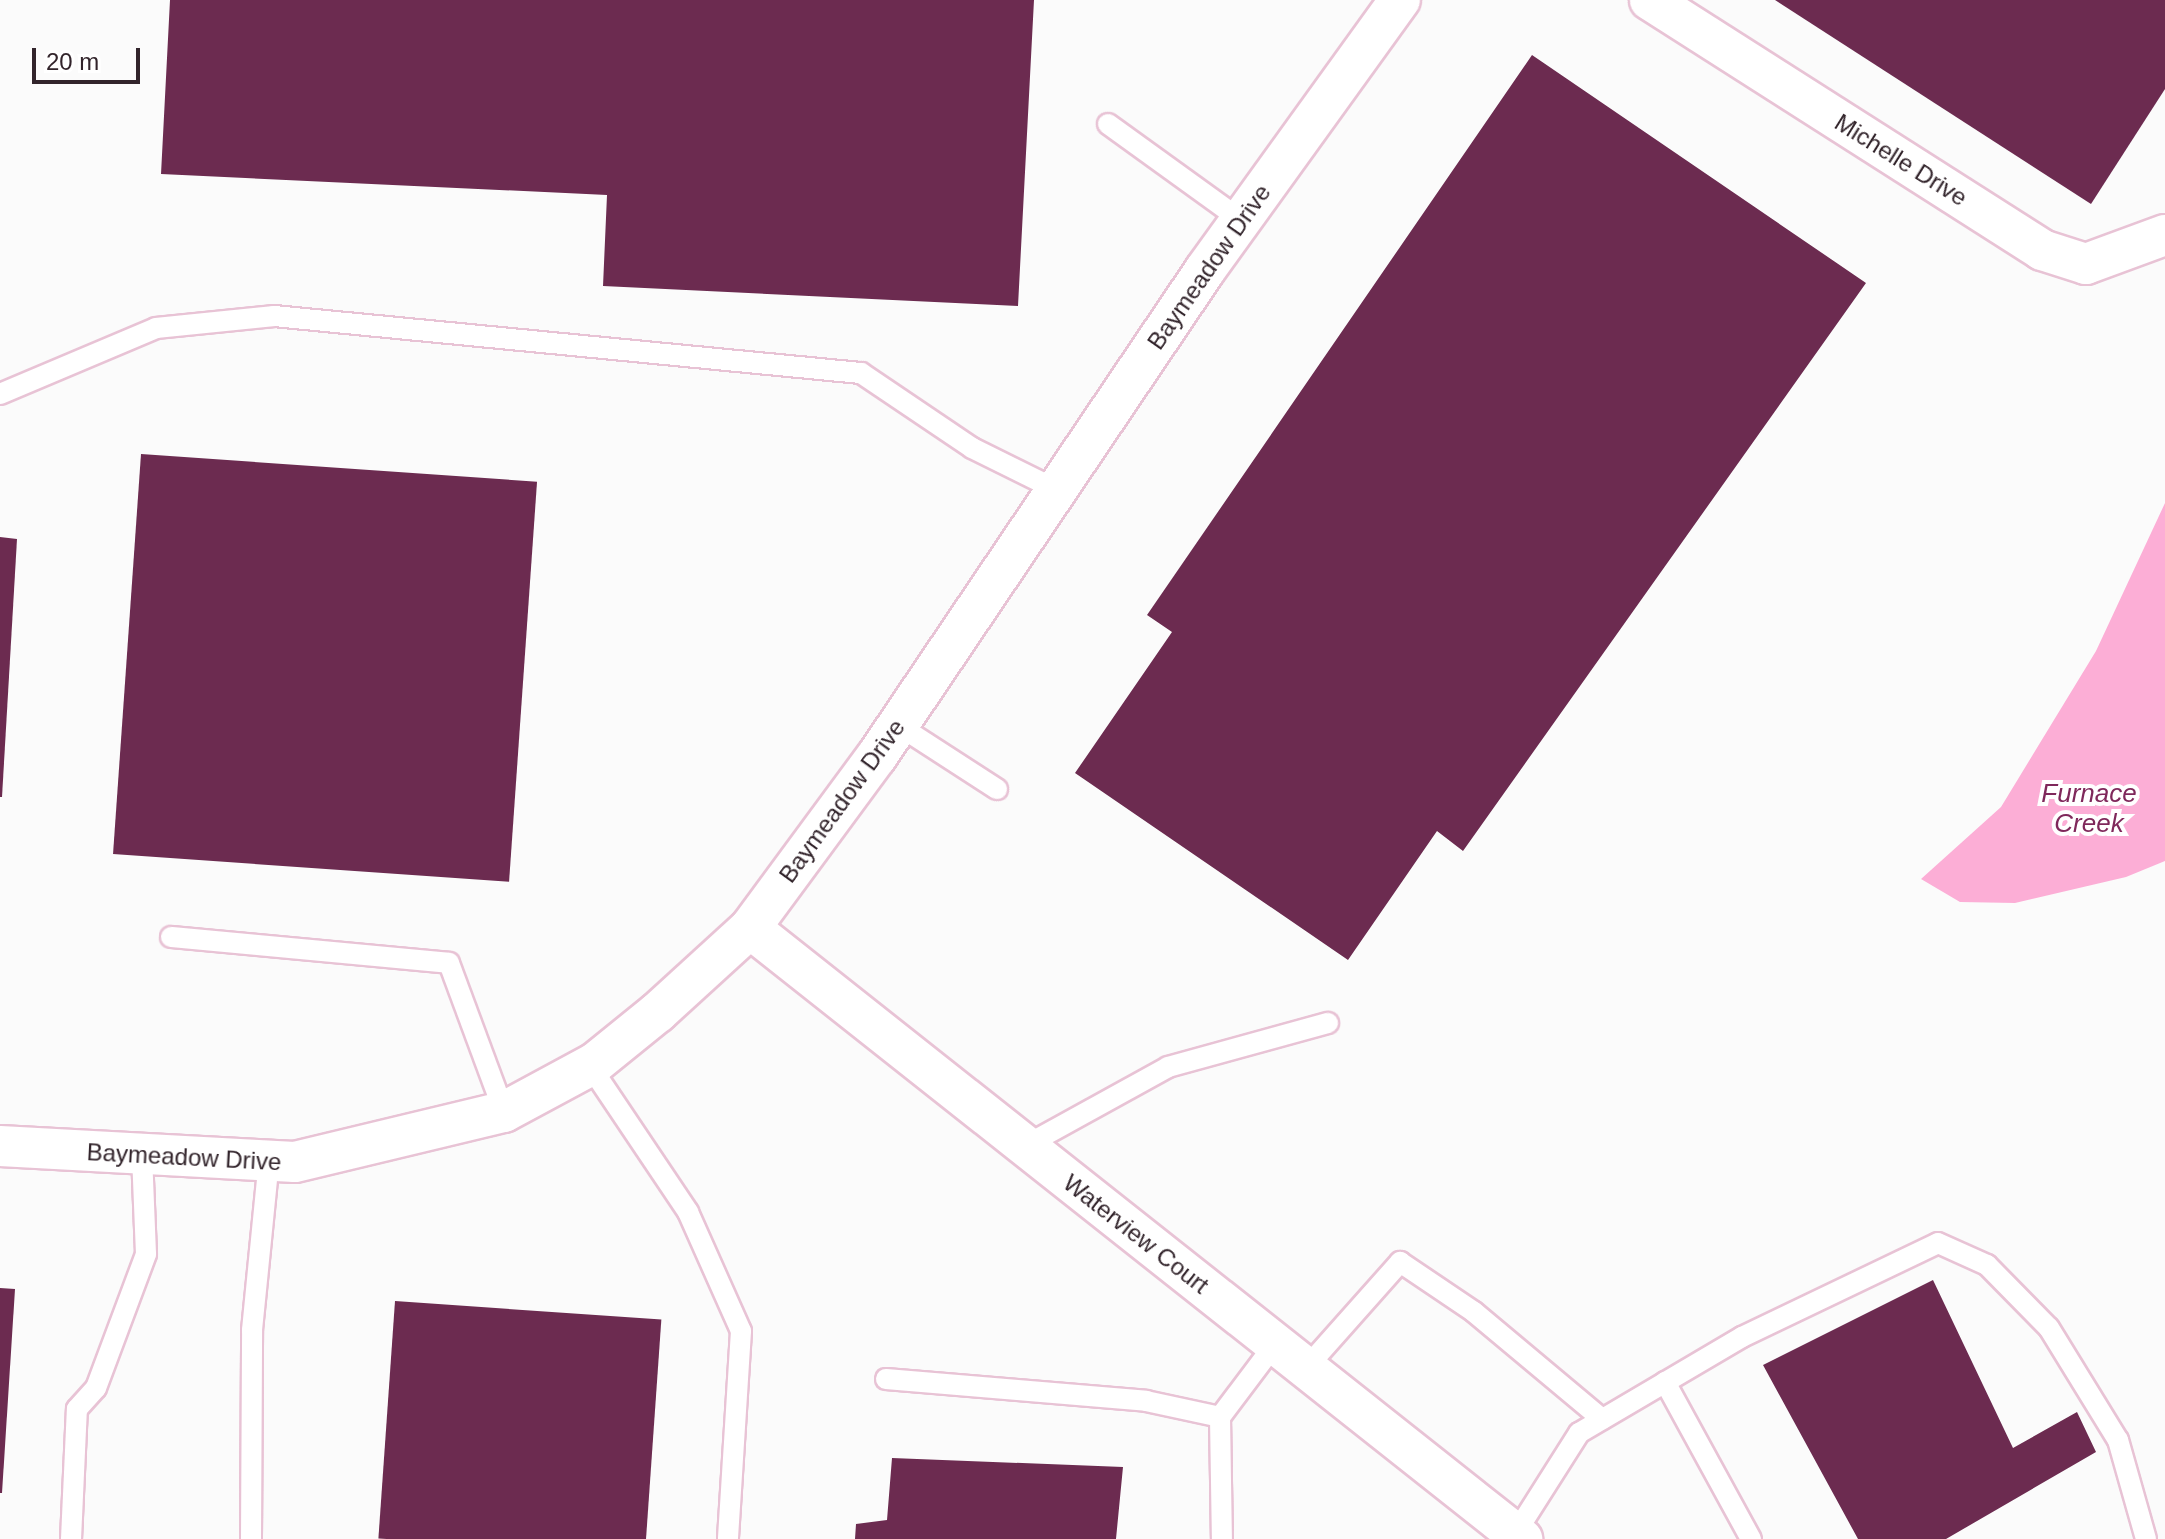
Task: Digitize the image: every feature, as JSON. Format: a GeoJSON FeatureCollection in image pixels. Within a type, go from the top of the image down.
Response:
{"type":"FeatureCollection","features":[{"type":"Feature","properties":{"kind":"street","name":"Baymeadow Drive"},"geometry":{"type":"LineString","coordinates":[[0,1146],[295,1162],[504,1112],[590,1066],[750,928],[898,725],[1241,220],[1400,0]]}},
{"type":"Feature","properties":{"kind":"street","name":"Michelle Drive"},"geometry":{"type":"LineString","coordinates":[[1650,0],[2042,250],[2086,264],[2165,235]]}},
{"type":"Feature","properties":{"kind":"street","name":"Waterview Court"},"geometry":{"type":"LineString","coordinates":[[750,928],[1519,1536]]}},
{"type":"Feature","properties":{"kind":"lane"},"geometry":{"type":"LineString","coordinates":[[1108,124],[1241,220]]}},
{"type":"Feature","properties":{"kind":"lane"},"geometry":{"type":"LineString","coordinates":[[0,394],[77,366],[156,328],[274,316],[861,373],[972,448],[1057,490]]}},
{"type":"Feature","properties":{"kind":"lane"},"geometry":{"type":"LineString","coordinates":[[898,725],[997,789]]}},
{"type":"Feature","properties":{"kind":"lane"},"geometry":{"type":"LineString","coordinates":[[171,937],[449,963],[504,1112]]}},
{"type":"Feature","properties":{"kind":"lane"},"geometry":{"type":"LineString","coordinates":[[1025,1146],[1168,1067],[1328,1023]]}},
{"type":"Feature","properties":{"kind":"lane"},"geometry":{"type":"LineString","coordinates":[[590,1066],[688,1212],[741,1331],[728,1539]]}},
{"type":"Feature","properties":{"kind":"lane"},"geometry":{"type":"LineString","coordinates":[[71,1539],[77,1409],[96,1388],[146,1254],[142,1155]]}},
{"type":"Feature","properties":{"kind":"lane"},"geometry":{"type":"LineString","coordinates":[[251,1539],[252,1330],[269,1161]]}},
{"type":"Feature","properties":{"kind":"lane"},"geometry":{"type":"LineString","coordinates":[[1519,1536],[1579,1433],[1742,1337],[1938,1243],[1987,1265],[2049,1328],[2118,1440],[2146,1539]]}},
{"type":"Feature","properties":{"kind":"lane"},"geometry":{"type":"LineString","coordinates":[[1306,1368],[1400,1262],[1474,1312],[1602,1419]]}},
{"type":"Feature","properties":{"kind":"lane"},"geometry":{"type":"LineString","coordinates":[[1222,1539],[1220,1417],[1275,1344]]}},
{"type":"Feature","properties":{"kind":"lane"},"geometry":{"type":"LineString","coordinates":[[886,1379],[1146,1401],[1220,1417]]}},
{"type":"Feature","properties":{"kind":"lane"},"geometry":{"type":"LineString","coordinates":[[1665,1382],[1751,1539]]}},
{"type":"Feature","properties":{"kind":"water","name":"Furnace Creek"},"geometry":{"type":"Polygon","coordinates":[[[2165,503],[2165,861],[2126,877],[2015,903],[1960,902],[1921,879],[2001,807],[2096,651],[2165,503]]]}},
{"type":"Feature","properties":{"kind":"building"},"geometry":{"type":"Polygon","coordinates":[[[170,0],[1034,0],[1018,306],[603,286],[607,195],[161,174],[170,0]]]}},
{"type":"Feature","properties":{"kind":"building"},"geometry":{"type":"Polygon","coordinates":[[[1775,0],[2165,0],[2165,89],[2091,204],[1775,0]]]}},
{"type":"Feature","properties":{"kind":"building"},"geometry":{"type":"Polygon","coordinates":[[[1532,55],[1866,283],[1463,851],[1437,831],[1348,960],[1075,773],[1172,632],[1147,615],[1532,55]]]}},
{"type":"Feature","properties":{"kind":"building"},"geometry":{"type":"Polygon","coordinates":[[[141,454],[537,482],[509,882],[113,854],[141,454]]]}},
{"type":"Feature","properties":{"kind":"building"},"geometry":{"type":"Polygon","coordinates":[[[0,537],[17,539],[2,797],[0,797],[0,537]]]}},
{"type":"Feature","properties":{"kind":"building"},"geometry":{"type":"Polygon","coordinates":[[[1933,1280],[2013,1448],[2077,1412],[2096,1452],[1946,1539],[1858,1539],[1763,1365],[1933,1280]]]}},
{"type":"Feature","properties":{"kind":"building"},"geometry":{"type":"Polygon","coordinates":[[[0,1288],[15,1289],[2,1493],[0,1493],[0,1288]]]}},
{"type":"Feature","properties":{"kind":"building"},"geometry":{"type":"Polygon","coordinates":[[[395,1301],[661,1320],[646,1539],[378,1538],[395,1301]]]}},
{"type":"Feature","properties":{"kind":"building"},"geometry":{"type":"Polygon","coordinates":[[[892,1458],[1123,1467],[1116,1539],[855,1539],[856,1524],[887,1520],[892,1458]]]}}]}
